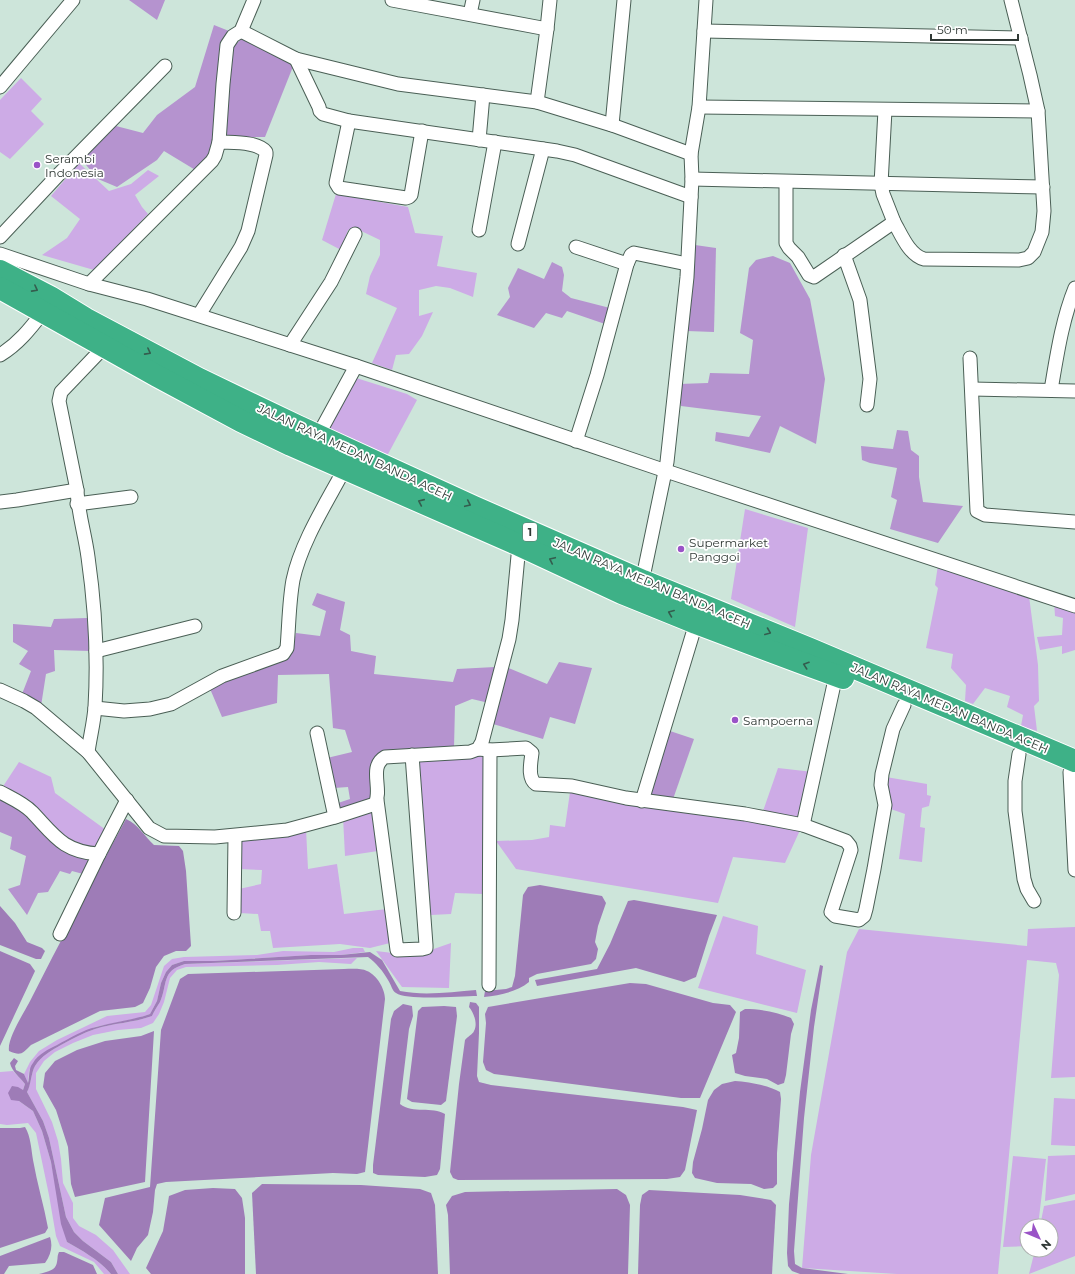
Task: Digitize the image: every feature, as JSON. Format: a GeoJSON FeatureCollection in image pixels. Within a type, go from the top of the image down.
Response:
{"type":"FeatureCollection","features":[{"type":"Feature","properties":{"kind":"highway","name":"JALAN RAYA MEDAN BANDA ACEH"},"geometry":{"type":"LineString","coordinates":[[0,271],[199,379],[313,444],[345,468],[519,545],[640,590],[810,649],[1073,769]]}},
{"type":"Feature","properties":{"kind":"highway","name":"JALAN RAYA MEDAN BANDA ACEH"},"geometry":{"type":"LineString","coordinates":[[0,288],[104,347],[241,421],[313,444],[474,507],[640,590],[696,623],[802,663],[836,674],[1019,754],[1073,769]]}},
{"type":"Feature","properties":{"kind":"street"},"geometry":{"type":"LineString","coordinates":[[3,79],[73,0]]}},
{"type":"Feature","properties":{"kind":"street"},"geometry":{"type":"LineString","coordinates":[[89,284],[212,161],[215,156],[219,142],[227,45],[234,36],[241,31],[254,0]]}},
{"type":"Feature","properties":{"kind":"street"},"geometry":{"type":"LineString","coordinates":[[392,0],[547,29]]}},
{"type":"Feature","properties":{"kind":"street"},"geometry":{"type":"LineString","coordinates":[[470,14],[473,0]]}},
{"type":"Feature","properties":{"kind":"street"},"geometry":{"type":"LineString","coordinates":[[536,102],[550,0]]}},
{"type":"Feature","properties":{"kind":"street"},"geometry":{"type":"LineString","coordinates":[[612,125],[624,0]]}},
{"type":"Feature","properties":{"kind":"street"},"geometry":{"type":"LineString","coordinates":[[640,590],[666,471],[687,264],[692,179],[691,154],[699,107],[706,0]]}},
{"type":"Feature","properties":{"kind":"street"},"geometry":{"type":"LineString","coordinates":[[885,110],[881,184],[884,199],[894,222],[912,251],[924,259],[1019,260],[1028,258],[1034,252],[1042,232],[1044,211],[1038,111],[1011,0]]}},
{"type":"Feature","properties":{"kind":"street"},"geometry":{"type":"LineString","coordinates":[[241,31],[296,59],[398,84],[536,102],[612,125],[691,154]]}},
{"type":"Feature","properties":{"kind":"street"},"geometry":{"type":"LineString","coordinates":[[704,31],[1021,38]]}},
{"type":"Feature","properties":{"kind":"street"},"geometry":{"type":"LineString","coordinates":[[296,59],[320,111],[323,114],[349,120],[422,132],[575,155],[691,197]]}},
{"type":"Feature","properties":{"kind":"street"},"geometry":{"type":"LineString","coordinates":[[0,237],[60,173],[165,66]]}},
{"type":"Feature","properties":{"kind":"street"},"geometry":{"type":"LineString","coordinates":[[479,140],[483,95]]}},
{"type":"Feature","properties":{"kind":"street"},"geometry":{"type":"LineString","coordinates":[[699,107],[1038,111]]}},
{"type":"Feature","properties":{"kind":"street"},"geometry":{"type":"LineString","coordinates":[[349,120],[336,183],[339,188],[406,198],[409,197],[411,195],[422,132]]}},
{"type":"Feature","properties":{"kind":"street"},"geometry":{"type":"LineString","coordinates":[[199,316],[241,247],[248,231],[266,155],[266,152],[262,148],[246,143],[219,142]]}},
{"type":"Feature","properties":{"kind":"street"},"geometry":{"type":"LineString","coordinates":[[479,230],[495,142]]}},
{"type":"Feature","properties":{"kind":"street"},"geometry":{"type":"LineString","coordinates":[[518,244],[543,149]]}},
{"type":"Feature","properties":{"kind":"street"},"geometry":{"type":"LineString","coordinates":[[692,179],[1043,187]]}},
{"type":"Feature","properties":{"kind":"street"},"geometry":{"type":"LineString","coordinates":[[786,182],[786,243],[810,275],[814,277],[894,222]]}},
{"type":"Feature","properties":{"kind":"street"},"geometry":{"type":"LineString","coordinates":[[290,345],[332,282],[355,234]]}},
{"type":"Feature","properties":{"kind":"street"},"geometry":{"type":"LineString","coordinates":[[576,247],[627,264]]}},
{"type":"Feature","properties":{"kind":"street"},"geometry":{"type":"LineString","coordinates":[[576,441],[597,375],[627,264],[631,255],[634,253],[687,264]]}},
{"type":"Feature","properties":{"kind":"street"},"geometry":{"type":"LineString","coordinates":[[0,254],[89,284],[147,299],[356,366],[576,441],[1075,606]]}},
{"type":"Feature","properties":{"kind":"street"},"geometry":{"type":"LineString","coordinates":[[844,255],[861,308],[870,379],[867,405]]}},
{"type":"Feature","properties":{"kind":"street"},"geometry":{"type":"LineString","coordinates":[[1051,390],[1069,325],[1070,301],[1075,288]]}},
{"type":"Feature","properties":{"kind":"street"},"geometry":{"type":"LineString","coordinates":[[0,355],[12,348],[28,332],[43,312]]}},
{"type":"Feature","properties":{"kind":"street"},"geometry":{"type":"LineString","coordinates":[[88,752],[95,708],[96,651],[92,587],[77,490],[59,405],[59,398],[61,392],[104,347]]}},
{"type":"Feature","properties":{"kind":"street"},"geometry":{"type":"LineString","coordinates":[[970,358],[977,511],[985,515],[1075,522]]}},
{"type":"Feature","properties":{"kind":"street"},"geometry":{"type":"LineString","coordinates":[[313,444],[356,366]]}},
{"type":"Feature","properties":{"kind":"street"},"geometry":{"type":"LineString","coordinates":[[972,389],[1075,391]]}},
{"type":"Feature","properties":{"kind":"street"},"geometry":{"type":"LineString","coordinates":[[95,708],[124,711],[150,709],[171,704],[222,676],[283,654],[287,648],[293,581],[296,569],[313,528],[345,468]]}},
{"type":"Feature","properties":{"kind":"street"},"geometry":{"type":"LineString","coordinates":[[0,502],[77,490]]}},
{"type":"Feature","properties":{"kind":"street"},"geometry":{"type":"LineString","coordinates":[[78,504],[132,497]]}},
{"type":"Feature","properties":{"kind":"street"},"geometry":{"type":"LineString","coordinates":[[489,985],[484,750],[482,742],[509,639],[519,545]]}},
{"type":"Feature","properties":{"kind":"street"},"geometry":{"type":"LineString","coordinates":[[642,801],[696,623]]}},
{"type":"Feature","properties":{"kind":"street"},"geometry":{"type":"LineString","coordinates":[[96,651],[195,626]]}},
{"type":"Feature","properties":{"kind":"street"},"geometry":{"type":"LineString","coordinates":[[804,825],[836,674]]}},
{"type":"Feature","properties":{"kind":"street"},"geometry":{"type":"LineString","coordinates":[[0,690],[36,708],[88,752],[149,828],[164,836],[236,836],[287,830],[375,804],[377,800]]}},
{"type":"Feature","properties":{"kind":"street"},"geometry":{"type":"LineString","coordinates":[[412,755],[426,948],[397,950],[377,800],[376,767],[380,761],[388,756],[526,748],[531,752],[531,777],[533,782],[536,784],[572,786],[642,801],[745,814],[804,825],[846,841],[850,846],[851,850],[831,912],[835,916],[859,920],[862,919],[866,909],[885,805],[881,784],[882,774],[893,729],[904,705]]}},
{"type":"Feature","properties":{"kind":"street"},"geometry":{"type":"LineString","coordinates":[[317,733],[335,817]]}},
{"type":"Feature","properties":{"kind":"street"},"geometry":{"type":"LineString","coordinates":[[1019,754],[1015,781],[1015,811],[1024,879],[1034,901]]}},
{"type":"Feature","properties":{"kind":"street"},"geometry":{"type":"LineString","coordinates":[[1073,769],[1075,870]]}},
{"type":"Feature","properties":{"kind":"street"},"geometry":{"type":"LineString","coordinates":[[0,792],[22,804],[32,812],[47,829],[65,845],[86,853],[99,854]]}},
{"type":"Feature","properties":{"kind":"street"},"geometry":{"type":"LineString","coordinates":[[60,934],[127,800]]}},
{"type":"Feature","properties":{"kind":"street"},"geometry":{"type":"LineString","coordinates":[[234,912],[236,836]]}},
{"type":"Feature","properties":{"kind":"shaded area"},"geometry":{"type":"Polygon","coordinates":[[[129,0],[165,0],[157,20],[129,0]]]}},
{"type":"Feature","properties":{"kind":"shaded area"},"geometry":{"type":"Polygon","coordinates":[[[214,25],[229,31],[212,155],[197,171],[164,151],[157,160],[117,187],[98,179],[81,159],[116,126],[143,133],[157,115],[195,87],[214,25]]]}},
{"type":"Feature","properties":{"kind":"shaded area"},"geometry":{"type":"Polygon","coordinates":[[[242,38],[296,59],[265,137],[225,137],[233,47],[242,38]]]}},
{"type":"Feature","properties":{"kind":"shaded area"},"geometry":{"type":"Polygon","coordinates":[[[21,78],[42,99],[31,111],[44,124],[10,159],[0,152],[0,100],[21,78]]]}},
{"type":"Feature","properties":{"kind":"shaded area"},"geometry":{"type":"Polygon","coordinates":[[[79,163],[109,191],[131,184],[148,170],[159,176],[135,195],[148,214],[94,270],[42,255],[67,238],[80,219],[51,196],[79,163]]]}},
{"type":"Feature","properties":{"kind":"shaded area"},"geometry":{"type":"Polygon","coordinates":[[[336,194],[408,207],[415,233],[443,236],[437,266],[477,273],[473,297],[450,288],[436,286],[419,290],[419,316],[433,312],[422,336],[409,354],[396,355],[392,370],[372,363],[397,308],[366,294],[370,276],[380,255],[380,240],[357,229],[348,230],[341,250],[322,240],[336,194]]]}},
{"type":"Feature","properties":{"kind":"shaded area"},"geometry":{"type":"Polygon","coordinates":[[[695,245],[716,248],[714,332],[687,331],[695,245]]]}},
{"type":"Feature","properties":{"kind":"shaded area"},"geometry":{"type":"Polygon","coordinates":[[[773,256],[790,263],[810,299],[825,379],[816,444],[780,426],[770,453],[715,441],[716,432],[749,437],[761,416],[681,406],[679,384],[708,383],[710,373],[749,374],[753,340],[740,333],[749,268],[756,260],[773,256]]]}},
{"type":"Feature","properties":{"kind":"shaded area"},"geometry":{"type":"Polygon","coordinates":[[[552,262],[562,267],[564,275],[562,291],[571,298],[610,308],[605,324],[567,311],[562,318],[546,313],[534,328],[497,315],[510,297],[508,288],[518,268],[544,279],[552,262]]]}},
{"type":"Feature","properties":{"kind":"shaded area"},"geometry":{"type":"Polygon","coordinates":[[[353,377],[407,394],[417,400],[387,456],[325,428],[353,377]]]}},
{"type":"Feature","properties":{"kind":"shaded area"},"geometry":{"type":"Polygon","coordinates":[[[897,430],[908,431],[911,450],[919,456],[919,477],[923,502],[963,506],[938,543],[890,529],[897,500],[891,497],[897,468],[862,460],[861,446],[893,449],[897,430]]]}},
{"type":"Feature","properties":{"kind":"shaded area"},"geometry":{"type":"Polygon","coordinates":[[[745,509],[808,528],[795,627],[731,599],[745,509]]]}},
{"type":"Feature","properties":{"kind":"shaded area"},"geometry":{"type":"Polygon","coordinates":[[[938,565],[1029,596],[1038,665],[1039,701],[1034,706],[1037,731],[1021,726],[1023,715],[1007,707],[1010,696],[985,688],[973,704],[965,701],[966,685],[951,668],[953,654],[926,648],[938,588],[935,585],[938,565]]]}},
{"type":"Feature","properties":{"kind":"shaded area"},"geometry":{"type":"Polygon","coordinates":[[[317,593],[345,602],[340,630],[350,635],[351,651],[376,656],[374,674],[453,682],[457,669],[495,667],[489,703],[472,699],[455,706],[454,748],[375,759],[373,800],[340,813],[338,803],[350,799],[348,787],[334,788],[327,758],[352,752],[345,730],[333,728],[329,674],[278,675],[277,703],[222,717],[208,684],[291,655],[296,633],[320,636],[326,611],[312,605],[317,593]]]}},
{"type":"Feature","properties":{"kind":"shaded area"},"geometry":{"type":"Polygon","coordinates":[[[1054,601],[1075,608],[1075,650],[1062,654],[1062,646],[1040,650],[1037,637],[1062,635],[1063,618],[1055,616],[1054,601]]]}},
{"type":"Feature","properties":{"kind":"shaded area"},"geometry":{"type":"Polygon","coordinates":[[[87,618],[91,651],[54,650],[55,671],[46,674],[41,706],[22,694],[31,671],[19,664],[28,651],[13,642],[13,624],[51,627],[54,619],[87,618]]]}},
{"type":"Feature","properties":{"kind":"shaded area"},"geometry":{"type":"Polygon","coordinates":[[[559,662],[592,668],[575,724],[550,717],[543,739],[493,724],[506,667],[547,684],[559,662]]]}},
{"type":"Feature","properties":{"kind":"shaded area"},"geometry":{"type":"Polygon","coordinates":[[[667,730],[694,739],[672,802],[647,795],[667,730]]]}},
{"type":"Feature","properties":{"kind":"shaded area"},"geometry":{"type":"Polygon","coordinates":[[[484,755],[483,894],[455,893],[451,914],[431,915],[417,758],[484,755]]]}},
{"type":"Feature","properties":{"kind":"shaded area"},"geometry":{"type":"Polygon","coordinates":[[[19,762],[51,777],[55,793],[106,830],[97,851],[80,847],[60,835],[2,788],[19,762]]]}},
{"type":"Feature","properties":{"kind":"shaded area"},"geometry":{"type":"Polygon","coordinates":[[[778,768],[813,772],[801,822],[762,814],[778,768]]]}},
{"type":"Feature","properties":{"kind":"shaded area"},"geometry":{"type":"Polygon","coordinates":[[[886,777],[927,784],[927,795],[931,796],[929,806],[922,808],[920,827],[925,828],[922,862],[899,859],[905,814],[888,808],[886,777]]]}},
{"type":"Feature","properties":{"kind":"shaded area"},"geometry":{"type":"Polygon","coordinates":[[[570,792],[801,828],[785,863],[733,857],[718,903],[516,869],[496,841],[532,840],[549,837],[550,825],[565,827],[570,792]]]}},
{"type":"Feature","properties":{"kind":"shaded area"},"geometry":{"type":"Polygon","coordinates":[[[0,796],[89,859],[83,874],[72,871],[70,874],[60,871],[48,892],[38,893],[27,915],[8,889],[20,885],[26,856],[10,849],[12,837],[0,832],[0,796]]]}},
{"type":"Feature","properties":{"kind":"shaded area"},"geometry":{"type":"Polygon","coordinates":[[[374,810],[378,851],[345,856],[343,817],[374,810]]]}},
{"type":"Feature","properties":{"kind":"shaded area"},"geometry":{"type":"Polygon","coordinates":[[[126,819],[138,827],[154,845],[179,846],[183,851],[186,871],[191,946],[186,951],[176,951],[164,956],[156,967],[150,988],[143,1003],[135,1007],[100,1011],[31,1045],[19,1054],[9,1051],[10,1040],[16,1027],[126,819]]]}},
{"type":"Feature","properties":{"kind":"shaded area"},"geometry":{"type":"Polygon","coordinates":[[[306,829],[308,869],[337,864],[344,914],[387,909],[390,943],[370,948],[340,944],[273,948],[270,931],[261,931],[258,914],[240,913],[239,889],[261,884],[262,870],[239,869],[239,839],[306,829]]]}},
{"type":"Feature","properties":{"kind":"shaded area"},"geometry":{"type":"Polygon","coordinates":[[[540,885],[602,896],[606,903],[598,926],[595,942],[598,949],[596,959],[591,964],[537,974],[529,978],[529,982],[514,991],[484,997],[485,991],[512,987],[515,976],[523,895],[528,887],[540,885]]]}},
{"type":"Feature","properties":{"kind":"shaded area"},"geometry":{"type":"Polygon","coordinates":[[[634,900],[717,915],[696,977],[684,982],[636,968],[537,986],[535,980],[597,969],[610,944],[628,901],[634,900]]]}},
{"type":"Feature","properties":{"kind":"shaded area"},"geometry":{"type":"Polygon","coordinates":[[[0,906],[15,923],[27,942],[42,948],[45,951],[41,959],[36,959],[0,945],[0,906]]]}},
{"type":"Feature","properties":{"kind":"shaded area"},"geometry":{"type":"Polygon","coordinates":[[[723,916],[758,926],[756,954],[806,970],[797,1013],[698,988],[723,916]]]}},
{"type":"Feature","properties":{"kind":"shaded area"},"geometry":{"type":"Polygon","coordinates":[[[1075,927],[1075,1077],[1051,1078],[1059,975],[1056,963],[1027,960],[998,1274],[897,1274],[802,1268],[811,1155],[847,952],[859,929],[1027,946],[1028,929],[1075,927]]]}},
{"type":"Feature","properties":{"kind":"shaded area"},"geometry":{"type":"Polygon","coordinates":[[[451,943],[449,988],[402,987],[376,951],[401,954],[428,951],[451,943]]]}},
{"type":"Feature","properties":{"kind":"shaded area"},"geometry":{"type":"Polygon","coordinates":[[[353,948],[363,948],[365,952],[341,955],[184,961],[172,965],[166,972],[161,983],[157,1001],[150,1014],[95,1027],[53,1047],[29,1070],[28,1084],[24,1074],[30,1062],[39,1051],[57,1040],[107,1016],[145,1012],[151,1005],[164,966],[172,959],[184,957],[257,955],[283,951],[334,952],[353,948]]]}},
{"type":"Feature","properties":{"kind":"shaded area"},"geometry":{"type":"Polygon","coordinates":[[[0,951],[30,964],[35,971],[0,1046],[0,951]]]}},
{"type":"Feature","properties":{"kind":"shaded area"},"geometry":{"type":"Polygon","coordinates":[[[370,952],[382,960],[400,991],[448,993],[476,990],[477,996],[411,997],[396,993],[382,970],[368,957],[185,964],[172,970],[169,974],[166,979],[160,1002],[152,1016],[102,1027],[91,1031],[78,1036],[40,1059],[35,1066],[27,1092],[43,1121],[49,1138],[66,1217],[74,1232],[83,1241],[111,1262],[118,1274],[111,1274],[85,1252],[67,1242],[61,1224],[51,1162],[42,1131],[33,1111],[19,1101],[11,1100],[8,1093],[12,1086],[23,1090],[25,1084],[14,1072],[11,1066],[10,1063],[14,1058],[18,1061],[15,1066],[16,1070],[24,1074],[28,1083],[31,1065],[47,1050],[76,1034],[91,1028],[150,1014],[157,1001],[161,983],[166,972],[172,965],[184,961],[341,955],[370,952]]]}},
{"type":"Feature","properties":{"kind":"shaded area"},"geometry":{"type":"Polygon","coordinates":[[[357,958],[351,964],[319,962],[277,965],[186,967],[177,970],[170,978],[164,1002],[153,1023],[141,1028],[118,1030],[93,1035],[55,1052],[44,1061],[36,1073],[36,1089],[52,1122],[58,1141],[63,1183],[73,1203],[73,1218],[79,1226],[96,1235],[113,1250],[130,1274],[118,1274],[111,1262],[83,1241],[74,1232],[66,1217],[49,1138],[43,1121],[27,1092],[37,1062],[54,1049],[86,1032],[152,1016],[160,1002],[166,979],[169,974],[172,970],[185,964],[357,958]]]}},
{"type":"Feature","properties":{"kind":"shaded area"},"geometry":{"type":"Polygon","coordinates":[[[820,965],[823,966],[814,1027],[804,1118],[794,1251],[795,1264],[802,1268],[848,1274],[800,1274],[792,1271],[788,1266],[787,1253],[789,1204],[800,1092],[811,1010],[820,965]]]}},
{"type":"Feature","properties":{"kind":"shaded area"},"geometry":{"type":"Polygon","coordinates":[[[362,969],[371,973],[380,983],[385,995],[365,1172],[357,1174],[333,1173],[166,1182],[157,1184],[148,1235],[137,1248],[131,1261],[99,1225],[105,1198],[150,1187],[161,1030],[180,979],[188,974],[362,969]]]}},
{"type":"Feature","properties":{"kind":"shaded area"},"geometry":{"type":"Polygon","coordinates":[[[630,983],[646,984],[713,1003],[730,1005],[736,1012],[700,1098],[681,1098],[494,1074],[486,1070],[483,1062],[486,1023],[485,1014],[488,1007],[630,983]]]}},
{"type":"Feature","properties":{"kind":"shaded area"},"geometry":{"type":"Polygon","coordinates":[[[470,1002],[476,1003],[479,1007],[477,1076],[479,1082],[491,1085],[683,1107],[697,1110],[685,1170],[680,1177],[667,1179],[458,1180],[453,1178],[450,1172],[465,1040],[473,1032],[476,1025],[474,1015],[469,1007],[470,1002]]]}},
{"type":"Feature","properties":{"kind":"shaded area"},"geometry":{"type":"Polygon","coordinates":[[[403,1004],[412,1006],[413,1016],[409,1029],[400,1104],[411,1109],[434,1110],[445,1114],[440,1169],[437,1175],[425,1177],[378,1175],[373,1173],[391,1019],[394,1011],[403,1004]]]}},
{"type":"Feature","properties":{"kind":"shaded area"},"geometry":{"type":"Polygon","coordinates":[[[422,1007],[456,1007],[457,1016],[446,1101],[441,1105],[412,1102],[407,1099],[418,1011],[422,1007]]]}},
{"type":"Feature","properties":{"kind":"shaded area"},"geometry":{"type":"Polygon","coordinates":[[[745,1009],[768,1011],[791,1018],[794,1024],[791,1034],[784,1083],[778,1085],[767,1079],[735,1073],[732,1055],[736,1053],[739,1038],[740,1012],[745,1009]]]}},
{"type":"Feature","properties":{"kind":"shaded area"},"geometry":{"type":"Polygon","coordinates":[[[154,1031],[145,1182],[75,1197],[71,1184],[68,1147],[56,1110],[43,1087],[45,1073],[55,1061],[77,1050],[105,1041],[141,1036],[154,1031]]]}},
{"type":"Feature","properties":{"kind":"shaded area"},"geometry":{"type":"Polygon","coordinates":[[[13,1071],[25,1084],[19,1101],[33,1111],[42,1131],[51,1162],[67,1242],[96,1260],[111,1274],[104,1274],[94,1262],[60,1246],[56,1236],[36,1133],[28,1123],[7,1125],[0,1124],[0,1072],[13,1071]]]}},
{"type":"Feature","properties":{"kind":"shaded area"},"geometry":{"type":"Polygon","coordinates":[[[735,1081],[752,1083],[780,1092],[781,1099],[777,1153],[777,1184],[773,1188],[764,1189],[751,1184],[717,1183],[695,1178],[692,1173],[693,1162],[708,1100],[714,1090],[722,1084],[735,1081]]]}},
{"type":"Feature","properties":{"kind":"shaded area"},"geometry":{"type":"Polygon","coordinates":[[[1054,1098],[1075,1099],[1075,1146],[1051,1145],[1054,1098]]]}},
{"type":"Feature","properties":{"kind":"shaded area"},"geometry":{"type":"Polygon","coordinates":[[[25,1127],[30,1139],[48,1228],[45,1233],[0,1248],[0,1128],[25,1127]]]}},
{"type":"Feature","properties":{"kind":"shaded area"},"geometry":{"type":"Polygon","coordinates":[[[1075,1155],[1075,1194],[1045,1201],[1048,1156],[1075,1155]]]}},
{"type":"Feature","properties":{"kind":"shaded area"},"geometry":{"type":"Polygon","coordinates":[[[1013,1156],[1046,1159],[1039,1218],[1019,1218],[1019,1246],[1003,1247],[1013,1156]]]}},
{"type":"Feature","properties":{"kind":"shaded area"},"geometry":{"type":"Polygon","coordinates":[[[262,1184],[361,1185],[420,1189],[431,1193],[435,1205],[438,1274],[256,1274],[252,1193],[262,1184]]]}},
{"type":"Feature","properties":{"kind":"shaded area"},"geometry":{"type":"Polygon","coordinates":[[[213,1188],[235,1189],[242,1198],[245,1218],[245,1274],[151,1274],[146,1268],[163,1231],[169,1196],[185,1190],[213,1188]]]}},
{"type":"Feature","properties":{"kind":"shaded area"},"geometry":{"type":"Polygon","coordinates":[[[617,1189],[626,1195],[630,1205],[628,1274],[450,1274],[448,1215],[446,1205],[452,1196],[465,1192],[617,1189]]]}},
{"type":"Feature","properties":{"kind":"shaded area"},"geometry":{"type":"Polygon","coordinates":[[[649,1190],[740,1195],[771,1200],[776,1205],[772,1274],[638,1274],[640,1205],[642,1195],[649,1190]]]}},
{"type":"Feature","properties":{"kind":"shaded area"},"geometry":{"type":"Polygon","coordinates":[[[1075,1200],[1075,1256],[1029,1274],[1033,1258],[1059,1258],[1059,1218],[1042,1218],[1044,1206],[1075,1200]]]}},
{"type":"Feature","properties":{"kind":"shaded area"},"geometry":{"type":"Polygon","coordinates":[[[50,1237],[51,1250],[45,1263],[9,1266],[4,1274],[0,1274],[0,1256],[50,1237]]]}},
{"type":"Feature","properties":{"kind":"shaded area"},"geometry":{"type":"Polygon","coordinates":[[[59,1252],[64,1252],[93,1265],[97,1274],[39,1274],[50,1271],[55,1267],[59,1252]]]}},
{"type":"Feature","properties":{"kind":"place","name":"Serambi Indonesia"},"geometry":{"type":"Point","coordinates":[37,165]}},
{"type":"Feature","properties":{"kind":"place","name":"Supermarket Panggoi"},"geometry":{"type":"Point","coordinates":[681,549]}},
{"type":"Feature","properties":{"kind":"place","name":"Sampoerna"},"geometry":{"type":"Point","coordinates":[735,720]}}]}
